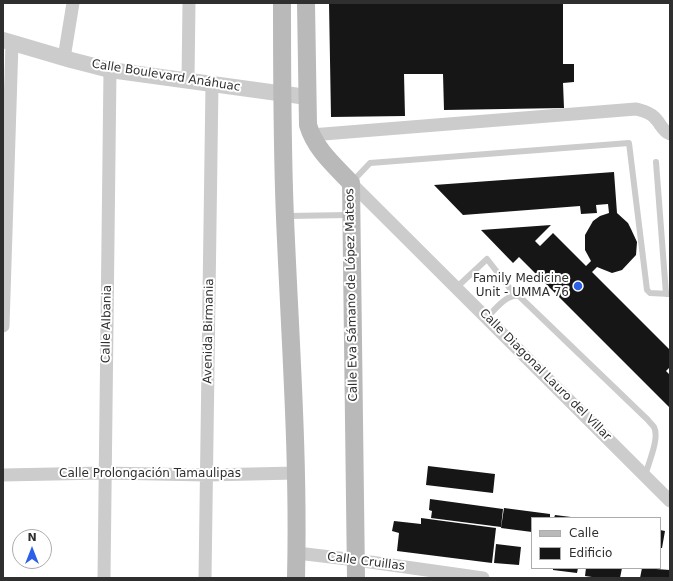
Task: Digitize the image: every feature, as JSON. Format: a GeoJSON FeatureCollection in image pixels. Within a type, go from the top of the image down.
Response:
{"type":"FeatureCollection","features":[{"type":"Feature","properties":{"kind":"main road"},"geometry":{"type":"LineString","coordinates":[[282,3],[282,94],[285,216],[296,473],[296,578]]}},
{"type":"Feature","properties":{"kind":"main road","name":"Calle Eva Sámano de López Mateos"},"geometry":{"type":"LineString","coordinates":[[306,3],[308,125],[311,135],[325,156],[351,183],[356,578]]}},
{"type":"Feature","properties":{"kind":"street"},"geometry":{"type":"LineString","coordinates":[[64,58],[72,3]]}},
{"type":"Feature","properties":{"kind":"street"},"geometry":{"type":"LineString","coordinates":[[188,80],[189,3]]}},
{"type":"Feature","properties":{"kind":"street"},"geometry":{"type":"LineString","coordinates":[[3,326],[7,41]]}},
{"type":"Feature","properties":{"kind":"street","name":"Calle Boulevard Anáhuac"},"geometry":{"type":"LineString","coordinates":[[7,41],[110,70],[307,97]]}},
{"type":"Feature","properties":{"kind":"street","name":"Calle Albania"},"geometry":{"type":"LineString","coordinates":[[104,578],[110,70]]}},
{"type":"Feature","properties":{"kind":"street","name":"Avenida Birmania"},"geometry":{"type":"LineString","coordinates":[[205,578],[212,84]]}},
{"type":"Feature","properties":{"kind":"street"},"geometry":{"type":"LineString","coordinates":[[311,135],[636,109],[646,111],[655,117],[661,127],[670,134]]}},
{"type":"Feature","properties":{"kind":"street","name":"Calle Diagonal Lauro del Villar"},"geometry":{"type":"LineString","coordinates":[[351,183],[670,501]]}},
{"type":"Feature","properties":{"kind":"street","name":"Calle Prolongación Tamaulipas"},"geometry":{"type":"LineString","coordinates":[[3,475],[105,473],[207,475],[296,473]]}},
{"type":"Feature","properties":{"kind":"street","name":"Calle Cruillas"},"geometry":{"type":"LineString","coordinates":[[296,553],[483,578]]}},
{"type":"Feature","properties":{"kind":"lane"},"geometry":{"type":"LineString","coordinates":[[351,183],[370,163],[630,144],[647,290],[650,293],[668,294],[656,162]]}},
{"type":"Feature","properties":{"kind":"lane"},"geometry":{"type":"LineString","coordinates":[[285,216],[351,215]]}},
{"type":"Feature","properties":{"kind":"lane"},"geometry":{"type":"LineString","coordinates":[[457,287],[487,258],[515,295],[519,296],[654,427],[656,434],[654,445],[645,476]]}},
{"type":"Feature","properties":{"kind":"lane"},"geometry":{"type":"LineString","coordinates":[[487,317],[510,296],[515,295]]}},
{"type":"Feature","properties":{"kind":"building"},"geometry":{"type":"Polygon","coordinates":[[[329,3],[563,3],[563,64],[574,64],[574,82],[563,83],[564,108],[444,110],[443,74],[404,74],[405,116],[331,117],[329,3]]]}},
{"type":"Feature","properties":{"kind":"building"},"geometry":{"type":"Polygon","coordinates":[[[614,172],[617,213],[628,223],[637,242],[636,255],[622,270],[612,273],[597,267],[592,272],[670,350],[670,367],[666,371],[670,375],[670,408],[519,257],[513,263],[481,230],[551,225],[535,241],[540,246],[553,233],[586,266],[591,261],[585,250],[585,235],[593,221],[600,216],[609,213],[608,204],[596,205],[597,213],[581,214],[580,206],[463,215],[434,185],[614,172]]]}},
{"type":"Feature","properties":{"kind":"building"},"geometry":{"type":"Polygon","coordinates":[[[428,466],[495,474],[493,493],[426,485],[428,466]]]}},
{"type":"Feature","properties":{"kind":"building"},"geometry":{"type":"Polygon","coordinates":[[[430,499],[503,509],[501,527],[431,518],[432,511],[429,510],[430,499]]]}},
{"type":"Feature","properties":{"kind":"building"},"geometry":{"type":"Polygon","coordinates":[[[504,508],[550,514],[550,517],[531,517],[531,532],[501,528],[504,508]]]}},
{"type":"Feature","properties":{"kind":"building"},"geometry":{"type":"Polygon","coordinates":[[[555,515],[571,517],[554,517],[555,515]]]}},
{"type":"Feature","properties":{"kind":"building"},"geometry":{"type":"Polygon","coordinates":[[[421,518],[496,528],[492,563],[397,551],[399,533],[392,531],[394,521],[421,524],[421,518]]]}},
{"type":"Feature","properties":{"kind":"building"},"geometry":{"type":"Polygon","coordinates":[[[661,530],[665,531],[661,548],[661,530]]]}},
{"type":"Feature","properties":{"kind":"building"},"geometry":{"type":"Polygon","coordinates":[[[496,544],[521,547],[519,565],[494,563],[496,544]]]}},
{"type":"Feature","properties":{"kind":"building"},"geometry":{"type":"Polygon","coordinates":[[[553,569],[578,569],[577,573],[553,569]]]}},
{"type":"Feature","properties":{"kind":"building"},"geometry":{"type":"Polygon","coordinates":[[[586,569],[622,569],[620,578],[585,576],[586,569]]]}},
{"type":"Feature","properties":{"kind":"building"},"geometry":{"type":"Polygon","coordinates":[[[642,569],[670,570],[669,578],[640,578],[642,569]]]}},
{"type":"Feature","properties":{"kind":"place","name":"Family Medicine Unit - UMMA 76"},"geometry":{"type":"Point","coordinates":[578,286]}}]}
